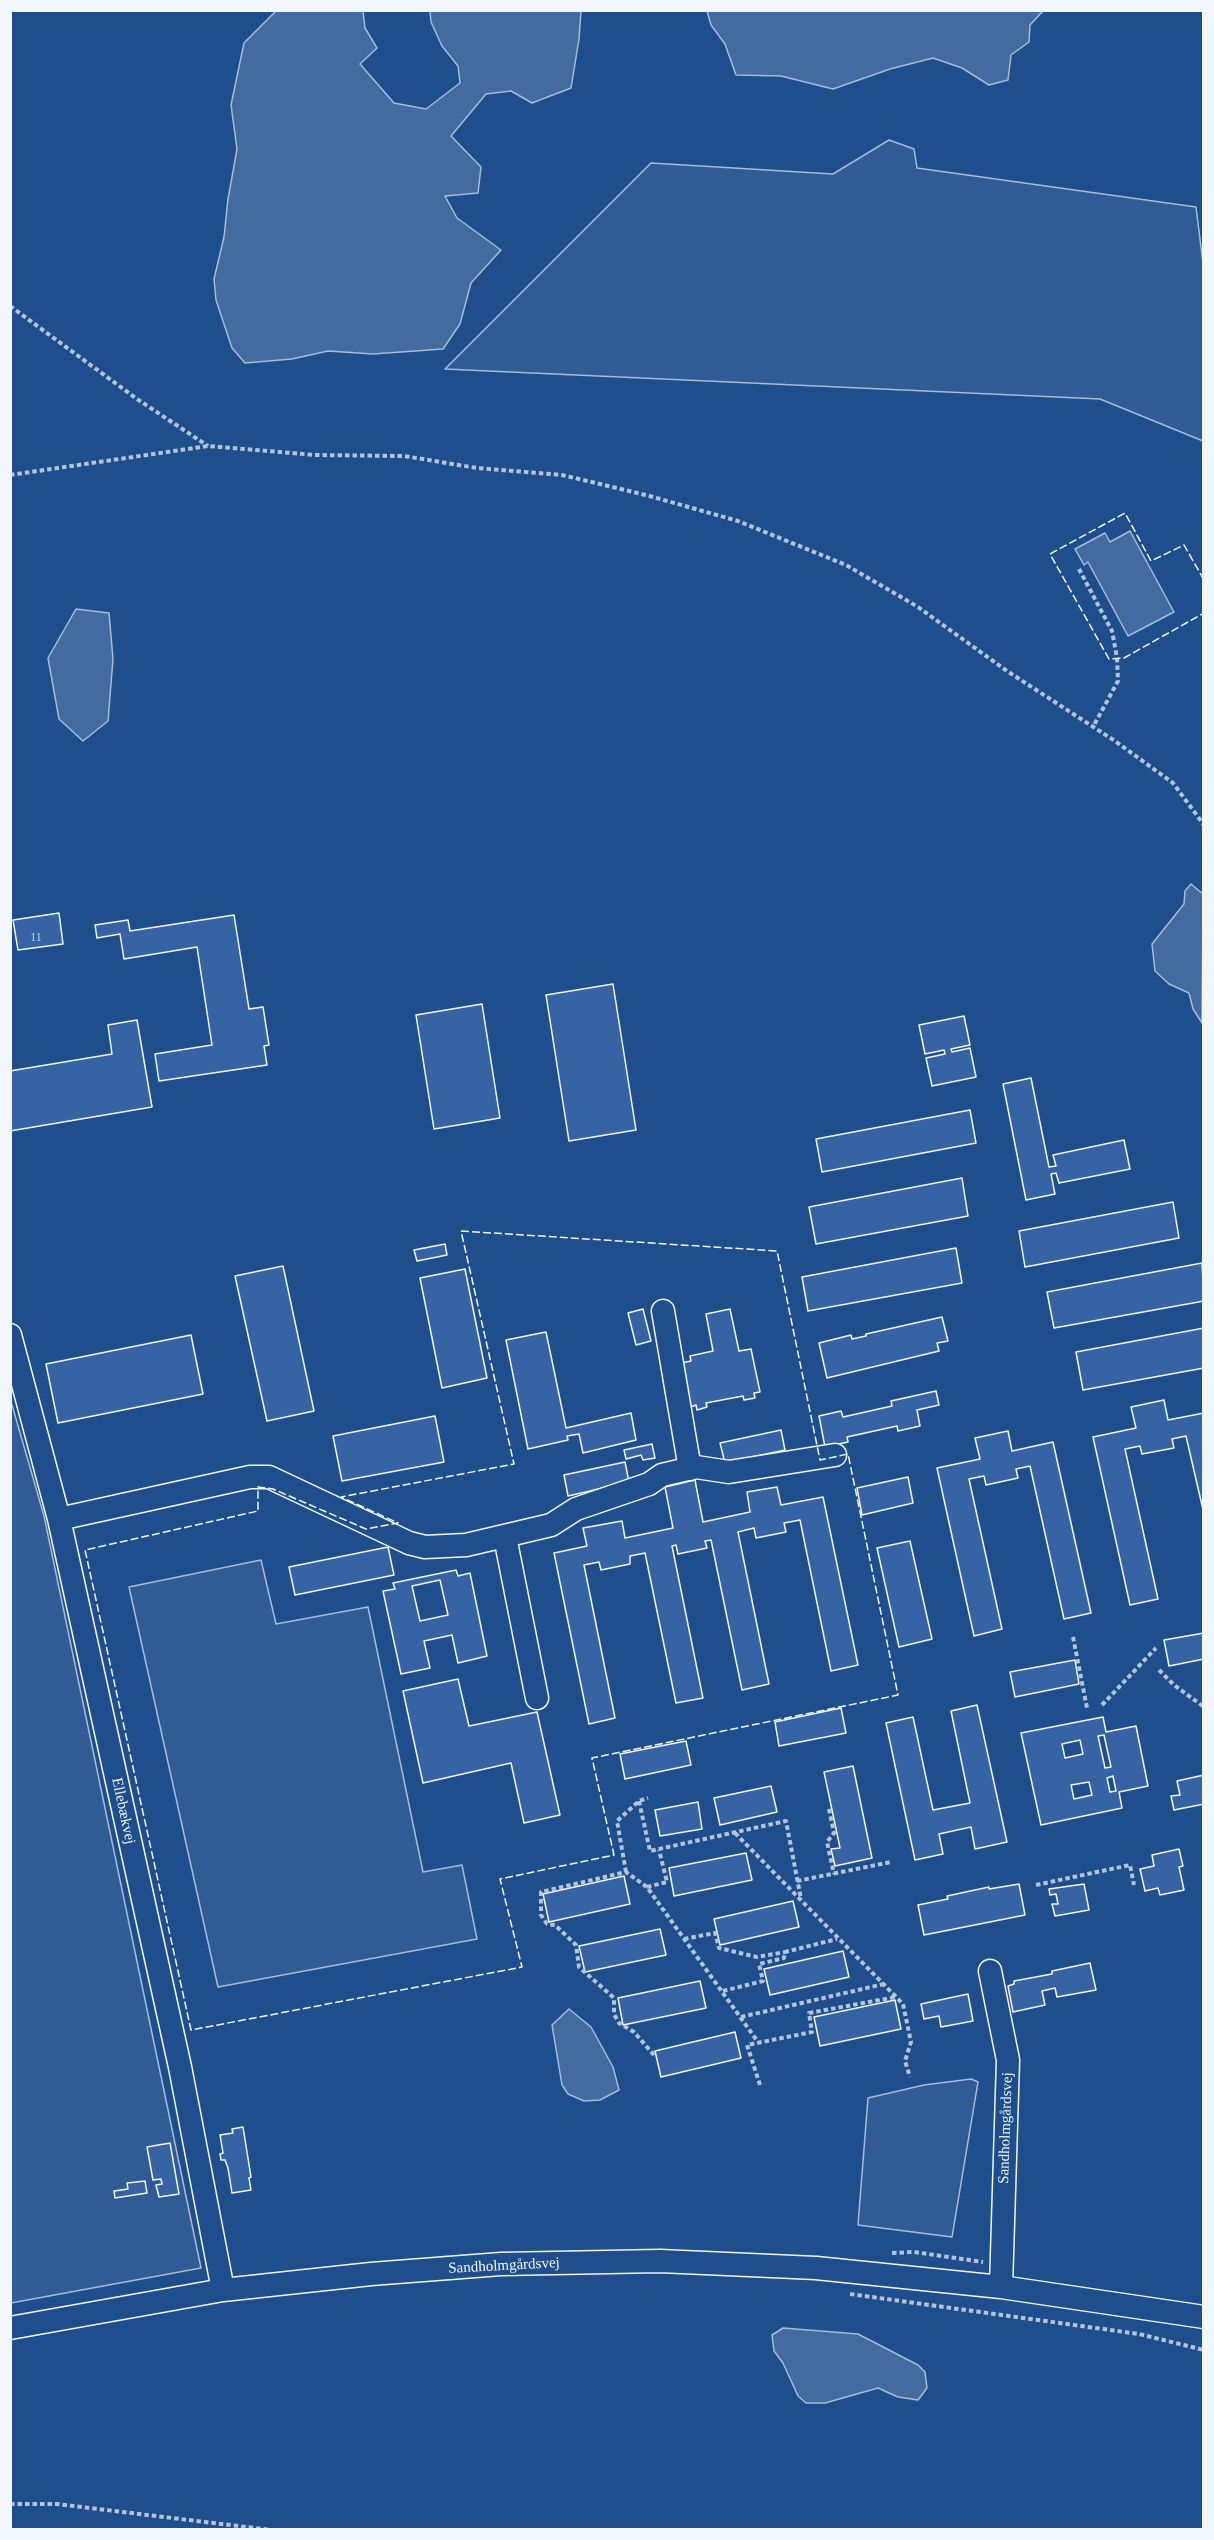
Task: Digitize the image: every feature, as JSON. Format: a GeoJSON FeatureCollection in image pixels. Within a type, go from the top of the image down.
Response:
{"type":"FeatureCollection","features":[{"type":"Feature","properties":{"kind":"street"},"geometry":{"type":"LineString","coordinates":[[663,1311],[690,1469]]}},
{"type":"Feature","properties":{"kind":"street","name":"Ellebækvej"},"geometry":{"type":"LineString","coordinates":[[10,1335],[58,1519],[180,2067],[223,2290]]}},
{"type":"Feature","properties":{"kind":"street"},"geometry":{"type":"LineString","coordinates":[[58,1519],[250,1477],[269,1477],[409,1543],[425,1547],[466,1545],[550,1525],[576,1509],[649,1484],[662,1475],[696,1467],[729,1472],[835,1455]]}},
{"type":"Feature","properties":{"kind":"street"},"geometry":{"type":"LineString","coordinates":[[505,1537],[537,1698]]}},
{"type":"Feature","properties":{"kind":"street","name":"Sandholmgårdsvej"},"geometry":{"type":"LineString","coordinates":[[990,1971],[1008,2060],[1001,2287]]}},
{"type":"Feature","properties":{"kind":"street","name":"Sandholmgårdsvej"},"geometry":{"type":"LineString","coordinates":[[10,2328],[223,2290],[371,2274],[501,2264],[660,2261],[816,2268],[1001,2287],[1203,2317]]}},
{"type":"Feature","properties":{"kind":"path"},"geometry":{"type":"LineString","coordinates":[[10,306],[137,399],[207,446]]}},
{"type":"Feature","properties":{"kind":"path"},"geometry":{"type":"LineString","coordinates":[[10,475],[207,446],[315,455],[404,456],[477,468],[562,475],[646,495],[738,521],[846,565],[918,607],[1007,671],[1173,783],[1203,825]]}},
{"type":"Feature","properties":{"kind":"path"},"geometry":{"type":"LineString","coordinates":[[1079,569],[1112,631],[1117,658],[1118,681],[1093,727]]}},
{"type":"Feature","properties":{"kind":"path"},"geometry":{"type":"LineString","coordinates":[[1073,1637],[1087,1708]]}},
{"type":"Feature","properties":{"kind":"path"},"geometry":{"type":"LineString","coordinates":[[1102,1705],[1156,1648]]}},
{"type":"Feature","properties":{"kind":"path"},"geometry":{"type":"LineString","coordinates":[[1159,1670],[1174,1685],[1203,1707]]}},
{"type":"Feature","properties":{"kind":"path"},"geometry":{"type":"LineString","coordinates":[[648,1798],[639,1801],[617,1821],[626,1872],[647,1887],[758,2042]]}},
{"type":"Feature","properties":{"kind":"path"},"geometry":{"type":"LineString","coordinates":[[639,1801],[650,1851],[786,1821],[801,1900]]}},
{"type":"Feature","properties":{"kind":"path"},"geometry":{"type":"LineString","coordinates":[[829,1809],[834,1833],[827,1842],[834,1874]]}},
{"type":"Feature","properties":{"kind":"path"},"geometry":{"type":"LineString","coordinates":[[735,1833],[903,2004],[911,2042],[905,2061],[910,2077]]}},
{"type":"Feature","properties":{"kind":"path"},"geometry":{"type":"LineString","coordinates":[[647,1887],[667,1882],[659,1850]]}},
{"type":"Feature","properties":{"kind":"path"},"geometry":{"type":"LineString","coordinates":[[797,1881],[891,1862]]}},
{"type":"Feature","properties":{"kind":"path"},"geometry":{"type":"LineString","coordinates":[[1036,1885],[1130,1865],[1134,1885]]}},
{"type":"Feature","properties":{"kind":"path"},"geometry":{"type":"LineString","coordinates":[[626,1872],[541,1892],[542,1900],[539,1901],[539,1908],[547,1924],[555,1925],[576,1945],[579,1967],[614,1998],[614,2014],[619,2023],[634,2032],[654,2055]]}},
{"type":"Feature","properties":{"kind":"path"},"geometry":{"type":"LineString","coordinates":[[684,1939],[714,1933],[719,1948],[757,1957],[837,1939]]}},
{"type":"Feature","properties":{"kind":"path"},"geometry":{"type":"LineString","coordinates":[[722,1991],[763,1981],[759,1964],[784,1958],[785,1952]]}},
{"type":"Feature","properties":{"kind":"path"},"geometry":{"type":"LineString","coordinates":[[741,2017],[884,1984]]}},
{"type":"Feature","properties":{"kind":"path"},"geometry":{"type":"LineString","coordinates":[[760,2085],[747,2045],[812,2032],[809,2013],[896,1997]]}},
{"type":"Feature","properties":{"kind":"path"},"geometry":{"type":"LineString","coordinates":[[868,2297],[1139,2334],[1203,2350]]}},
{"type":"Feature","properties":{"kind":"path"},"geometry":{"type":"LineString","coordinates":[[10,2504],[57,2504],[271,2529]]}},
{"type":"Feature","properties":{"kind":"shaded area"},"geometry":{"type":"Polygon","coordinates":[[[277,10],[363,11],[365,28],[377,48],[360,64],[394,103],[426,109],[460,83],[458,66],[442,46],[431,22],[430,11],[581,11],[571,88],[532,103],[511,91],[486,94],[451,136],[481,167],[478,193],[445,196],[457,218],[501,250],[471,283],[460,324],[443,349],[373,354],[328,351],[292,359],[245,363],[232,348],[216,300],[214,279],[224,237],[237,149],[231,105],[244,43],[277,10]]]}},
{"type":"Feature","properties":{"kind":"shaded area"},"geometry":{"type":"Polygon","coordinates":[[[707,10],[1043,11],[1030,25],[1029,42],[1011,55],[1008,80],[989,85],[962,68],[933,58],[890,69],[833,89],[781,76],[736,75],[725,44],[711,25],[707,10]]]}},
{"type":"Feature","properties":{"kind":"shaded area"},"geometry":{"type":"Polygon","coordinates":[[[889,140],[914,149],[917,168],[1196,207],[1204,271],[1203,441],[1100,399],[445,369],[651,163],[833,174],[889,140]]]}},
{"type":"Feature","properties":{"kind":"shaded area"},"geometry":{"type":"Polygon","coordinates":[[[1130,531],[1174,612],[1128,636],[1088,562],[1084,565],[1075,549],[1105,533],[1110,542],[1130,531]]]}},
{"type":"Feature","properties":{"kind":"shaded area"},"geometry":{"type":"Polygon","coordinates":[[[76,609],[109,613],[113,659],[108,721],[83,741],[59,719],[48,658],[76,609]]]}},
{"type":"Feature","properties":{"kind":"shaded area"},"geometry":{"type":"Polygon","coordinates":[[[1191,884],[1203,894],[1202,1023],[1193,1009],[1189,993],[1169,984],[1155,971],[1152,944],[1184,904],[1185,891],[1191,884]]]}},
{"type":"Feature","properties":{"kind":"shaded area"},"geometry":{"type":"Polygon","coordinates":[[[10,1398],[44,1516],[201,2268],[11,2303],[10,1398]]]}},
{"type":"Feature","properties":{"kind":"shaded area"},"geometry":{"type":"Polygon","coordinates":[[[261,1560],[276,1624],[368,1607],[423,1872],[462,1865],[477,1939],[218,1987],[129,1587],[261,1560]]]}},
{"type":"Feature","properties":{"kind":"shaded area"},"geometry":{"type":"Polygon","coordinates":[[[569,2009],[591,2027],[613,2067],[619,2090],[600,2100],[584,2101],[568,2094],[562,2085],[552,2025],[569,2009]]]}},
{"type":"Feature","properties":{"kind":"shaded area"},"geometry":{"type":"Polygon","coordinates":[[[971,2079],[978,2082],[952,2237],[858,2225],[868,2098],[924,2085],[971,2079]]]}},
{"type":"Feature","properties":{"kind":"shaded area"},"geometry":{"type":"Polygon","coordinates":[[[783,2328],[858,2334],[918,2365],[925,2372],[927,2388],[918,2400],[898,2397],[878,2388],[825,2403],[806,2403],[798,2396],[783,2363],[774,2351],[772,2335],[783,2328]]]}},
{"type":"Feature","properties":{"kind":"building"},"geometry":{"type":"Polygon","coordinates":[[[59,913],[63,944],[18,950],[13,920],[59,913]]]}},
{"type":"Feature","properties":{"kind":"building"},"geometry":{"type":"Polygon","coordinates":[[[234,915],[249,1009],[263,1007],[269,1045],[264,1046],[267,1065],[159,1081],[155,1054],[212,1045],[197,947],[124,959],[120,934],[97,938],[95,925],[128,920],[130,931],[234,915]]]}},
{"type":"Feature","properties":{"kind":"building"},"geometry":{"type":"Polygon","coordinates":[[[613,984],[636,1130],[569,1141],[546,995],[613,984]]]}},
{"type":"Feature","properties":{"kind":"building"},"geometry":{"type":"Polygon","coordinates":[[[482,1004],[500,1118],[434,1129],[416,1015],[482,1004]]]}},
{"type":"Feature","properties":{"kind":"building"},"geometry":{"type":"Polygon","coordinates":[[[964,1016],[970,1045],[951,1049],[952,1052],[970,1048],[976,1077],[932,1086],[926,1058],[945,1054],[944,1050],[925,1054],[919,1025],[964,1016]]]}},
{"type":"Feature","properties":{"kind":"building"},"geometry":{"type":"Polygon","coordinates":[[[137,1020],[152,1107],[10,1131],[10,1071],[112,1054],[108,1025],[137,1020]]]}},
{"type":"Feature","properties":{"kind":"building"},"geometry":{"type":"Polygon","coordinates":[[[1031,1078],[1049,1167],[1056,1166],[1053,1155],[1124,1140],[1130,1169],[1059,1183],[1056,1173],[1051,1174],[1055,1194],[1026,1200],[1003,1084],[1031,1078]]]}},
{"type":"Feature","properties":{"kind":"building"},"geometry":{"type":"Polygon","coordinates":[[[970,1110],[976,1143],[822,1172],[816,1139],[970,1110]]]}},
{"type":"Feature","properties":{"kind":"building"},"geometry":{"type":"Polygon","coordinates":[[[962,1178],[968,1216],[816,1244],[809,1207],[962,1178]]]}},
{"type":"Feature","properties":{"kind":"building"},"geometry":{"type":"Polygon","coordinates":[[[1173,1202],[1179,1238],[1025,1267],[1019,1231],[1173,1202]]]}},
{"type":"Feature","properties":{"kind":"building"},"geometry":{"type":"Polygon","coordinates":[[[445,1244],[447,1255],[417,1261],[414,1250],[445,1244]]]}},
{"type":"Feature","properties":{"kind":"building"},"geometry":{"type":"Polygon","coordinates":[[[956,1248],[962,1283],[808,1311],[802,1277],[956,1248]]]}},
{"type":"Feature","properties":{"kind":"building"},"geometry":{"type":"Polygon","coordinates":[[[1202,1263],[1204,1301],[1054,1328],[1047,1292],[1202,1263]]]}},
{"type":"Feature","properties":{"kind":"building"},"geometry":{"type":"Polygon","coordinates":[[[283,1266],[314,1411],[267,1421],[235,1276],[283,1266]]]}},
{"type":"Feature","properties":{"kind":"building"},"geometry":{"type":"Polygon","coordinates":[[[465,1269],[487,1378],[442,1388],[420,1278],[465,1269]]]}},
{"type":"Feature","properties":{"kind":"building"},"geometry":{"type":"Polygon","coordinates":[[[643,1309],[651,1341],[636,1345],[628,1313],[643,1309]]]}},
{"type":"Feature","properties":{"kind":"building"},"geometry":{"type":"Polygon","coordinates":[[[730,1309],[739,1351],[751,1349],[760,1392],[754,1393],[755,1398],[744,1400],[743,1396],[706,1403],[707,1407],[697,1410],[696,1405],[690,1407],[681,1363],[691,1361],[690,1356],[713,1351],[706,1314],[730,1309]]]}},
{"type":"Feature","properties":{"kind":"building"},"geometry":{"type":"Polygon","coordinates":[[[942,1317],[948,1341],[937,1343],[939,1351],[827,1378],[819,1343],[851,1335],[852,1339],[942,1317]]]}},
{"type":"Feature","properties":{"kind":"building"},"geometry":{"type":"Polygon","coordinates":[[[1204,1328],[1204,1368],[1083,1390],[1076,1352],[1204,1328]]]}},
{"type":"Feature","properties":{"kind":"building"},"geometry":{"type":"Polygon","coordinates":[[[546,1332],[566,1428],[631,1413],[636,1440],[583,1453],[579,1434],[567,1436],[568,1440],[528,1449],[506,1340],[546,1332]]]}},
{"type":"Feature","properties":{"kind":"building"},"geometry":{"type":"Polygon","coordinates":[[[191,1335],[203,1394],[58,1423],[46,1364],[191,1335]]]}},
{"type":"Feature","properties":{"kind":"building"},"geometry":{"type":"Polygon","coordinates":[[[936,1391],[939,1405],[917,1410],[920,1426],[898,1431],[897,1426],[847,1437],[848,1442],[825,1447],[819,1416],[841,1411],[843,1417],[892,1406],[891,1401],[936,1391]]]}},
{"type":"Feature","properties":{"kind":"building"},"geometry":{"type":"Polygon","coordinates":[[[1164,1400],[1168,1420],[1204,1413],[1204,1514],[1186,1436],[1172,1439],[1174,1448],[1142,1454],[1140,1446],[1125,1449],[1158,1599],[1130,1605],[1093,1437],[1136,1428],[1131,1407],[1164,1400]]]}},
{"type":"Feature","properties":{"kind":"building"},"geometry":{"type":"Polygon","coordinates":[[[435,1416],[444,1462],[342,1481],[333,1436],[435,1416]]]}},
{"type":"Feature","properties":{"kind":"building"},"geometry":{"type":"Polygon","coordinates":[[[781,1430],[785,1450],[725,1463],[720,1443],[781,1430]]]}},
{"type":"Feature","properties":{"kind":"building"},"geometry":{"type":"Polygon","coordinates":[[[1008,1431],[1012,1451],[1053,1442],[1091,1613],[1064,1619],[1030,1466],[1016,1469],[1018,1478],[986,1485],[984,1476],[969,1479],[1002,1629],[974,1636],[937,1468],[980,1459],[975,1438],[1008,1431]]]}},
{"type":"Feature","properties":{"kind":"building"},"geometry":{"type":"Polygon","coordinates":[[[652,1444],[655,1458],[643,1460],[641,1455],[626,1459],[624,1450],[652,1444]]]}},
{"type":"Feature","properties":{"kind":"building"},"geometry":{"type":"Polygon","coordinates":[[[625,1462],[629,1482],[568,1496],[564,1475],[625,1462]]]}},
{"type":"Feature","properties":{"kind":"building"},"geometry":{"type":"Polygon","coordinates":[[[908,1477],[913,1503],[862,1515],[857,1488],[908,1477]]]}},
{"type":"Feature","properties":{"kind":"building"},"geometry":{"type":"Polygon","coordinates":[[[695,1480],[703,1522],[750,1512],[747,1492],[777,1487],[781,1505],[823,1497],[858,1665],[831,1671],[800,1520],[784,1523],[786,1532],[756,1538],[754,1528],[738,1532],[769,1684],[742,1690],[711,1540],[705,1541],[707,1548],[678,1554],[676,1545],[672,1546],[703,1698],[676,1703],[645,1553],[630,1556],[630,1564],[601,1570],[599,1562],[584,1565],[615,1718],[589,1724],[554,1553],[587,1546],[583,1528],[622,1521],[625,1538],[673,1528],[665,1487],[695,1480]]]}},
{"type":"Feature","properties":{"kind":"building"},"geometry":{"type":"Polygon","coordinates":[[[910,1541],[932,1639],[899,1647],[877,1548],[910,1541]]]}},
{"type":"Feature","properties":{"kind":"building"},"geometry":{"type":"Polygon","coordinates":[[[388,1547],[394,1575],[295,1595],[289,1567],[388,1547]]]}},
{"type":"Feature","properties":{"kind":"building"},"geometry":{"type":"Polygon","coordinates":[[[456,1570],[458,1576],[470,1573],[487,1656],[458,1663],[452,1635],[424,1641],[430,1668],[401,1674],[383,1591],[395,1589],[393,1583],[456,1570]],[[440,1580],[412,1586],[420,1621],[448,1615],[440,1580]]]}},
{"type":"Feature","properties":{"kind":"building"},"geometry":{"type":"Polygon","coordinates":[[[1204,1633],[1204,1659],[1169,1666],[1164,1640],[1204,1633]]]}},
{"type":"Feature","properties":{"kind":"building"},"geometry":{"type":"Polygon","coordinates":[[[1075,1660],[1079,1684],[1015,1697],[1010,1672],[1075,1660]]]}},
{"type":"Feature","properties":{"kind":"building"},"geometry":{"type":"Polygon","coordinates":[[[458,1679],[469,1726],[537,1712],[560,1815],[524,1823],[511,1763],[423,1783],[403,1691],[458,1679]]]}},
{"type":"Feature","properties":{"kind":"building"},"geometry":{"type":"Polygon","coordinates":[[[977,1705],[1007,1842],[975,1849],[971,1827],[939,1834],[943,1854],[915,1860],[886,1723],[913,1717],[933,1810],[970,1803],[951,1711],[977,1705]]]}},
{"type":"Feature","properties":{"kind":"building"},"geometry":{"type":"Polygon","coordinates":[[[841,1708],[846,1733],[779,1746],[775,1722],[841,1708]]]}},
{"type":"Feature","properties":{"kind":"building"},"geometry":{"type":"Polygon","coordinates":[[[1103,1717],[1106,1732],[1136,1726],[1148,1786],[1119,1792],[1122,1808],[1041,1825],[1021,1733],[1103,1717]],[[1104,1735],[1098,1736],[1105,1768],[1111,1767],[1104,1735]],[[1080,1740],[1062,1744],[1065,1758],[1083,1754],[1080,1740]],[[1113,1776],[1107,1778],[1110,1792],[1116,1791],[1113,1776]],[[1089,1782],[1071,1785],[1074,1799],[1092,1795],[1089,1782]]]}},
{"type":"Feature","properties":{"kind":"building"},"geometry":{"type":"Polygon","coordinates":[[[686,1741],[691,1765],[625,1779],[620,1754],[686,1741]]]}},
{"type":"Feature","properties":{"kind":"building"},"geometry":{"type":"Polygon","coordinates":[[[853,1766],[872,1858],[835,1866],[831,1849],[840,1848],[824,1772],[853,1766]]]}},
{"type":"Feature","properties":{"kind":"building"},"geometry":{"type":"Polygon","coordinates":[[[1204,1775],[1204,1804],[1174,1810],[1171,1796],[1180,1795],[1177,1781],[1204,1775]]]}},
{"type":"Feature","properties":{"kind":"building"},"geometry":{"type":"Polygon","coordinates":[[[771,1786],[777,1812],[720,1825],[714,1798],[771,1786]]]}},
{"type":"Feature","properties":{"kind":"building"},"geometry":{"type":"Polygon","coordinates":[[[698,1802],[702,1829],[660,1836],[655,1810],[698,1802]]]}},
{"type":"Feature","properties":{"kind":"building"},"geometry":{"type":"Polygon","coordinates":[[[1179,1849],[1183,1866],[1179,1867],[1184,1890],[1160,1895],[1158,1888],[1145,1891],[1140,1869],[1154,1866],[1152,1855],[1179,1849]]]}},
{"type":"Feature","properties":{"kind":"building"},"geometry":{"type":"Polygon","coordinates":[[[746,1853],[752,1880],[674,1896],[669,1868],[746,1853]]]}},
{"type":"Feature","properties":{"kind":"building"},"geometry":{"type":"Polygon","coordinates":[[[624,1876],[630,1904],[549,1922],[543,1894],[624,1876]]]}},
{"type":"Feature","properties":{"kind":"building"},"geometry":{"type":"Polygon","coordinates":[[[1019,1884],[1025,1915],[924,1935],[918,1905],[989,1887],[989,1889],[1019,1884]]]}},
{"type":"Feature","properties":{"kind":"building"},"geometry":{"type":"Polygon","coordinates":[[[1084,1884],[1089,1910],[1055,1916],[1052,1904],[1058,1904],[1056,1894],[1050,1895],[1049,1889],[1084,1884]]]}},
{"type":"Feature","properties":{"kind":"building"},"geometry":{"type":"Polygon","coordinates":[[[793,1901],[799,1927],[720,1945],[714,1919],[793,1901]]]}},
{"type":"Feature","properties":{"kind":"building"},"geometry":{"type":"Polygon","coordinates":[[[660,1929],[666,1955],[585,1972],[579,1946],[660,1929]]]}},
{"type":"Feature","properties":{"kind":"building"},"geometry":{"type":"Polygon","coordinates":[[[843,1951],[849,1977],[770,1995],[764,1969],[843,1951]]]}},
{"type":"Feature","properties":{"kind":"building"},"geometry":{"type":"Polygon","coordinates":[[[1090,1963],[1096,1990],[1057,1997],[1055,1988],[1042,1991],[1045,2005],[1013,2012],[1008,1986],[1014,1984],[1014,1981],[1052,1974],[1052,1971],[1090,1963]]]}},
{"type":"Feature","properties":{"kind":"building"},"geometry":{"type":"Polygon","coordinates":[[[700,1981],[706,2008],[623,2025],[618,1998],[700,1981]]]}},
{"type":"Feature","properties":{"kind":"building"},"geometry":{"type":"Polygon","coordinates":[[[968,1994],[973,2021],[941,2027],[939,2016],[924,2019],[921,2004],[968,1994]]]}},
{"type":"Feature","properties":{"kind":"building"},"geometry":{"type":"Polygon","coordinates":[[[895,2000],[901,2029],[820,2046],[814,2017],[895,2000]]]}},
{"type":"Feature","properties":{"kind":"building"},"geometry":{"type":"Polygon","coordinates":[[[735,2032],[741,2058],[661,2077],[655,2051],[735,2032]]]}},
{"type":"Feature","properties":{"kind":"building"},"geometry":{"type":"Polygon","coordinates":[[[243,2127],[251,2190],[232,2193],[228,2168],[225,2160],[221,2160],[220,2154],[223,2153],[220,2135],[233,2133],[232,2129],[243,2127]]]}},
{"type":"Feature","properties":{"kind":"building"},"geometry":{"type":"Polygon","coordinates":[[[170,2143],[179,2194],[159,2197],[156,2185],[162,2184],[161,2179],[153,2180],[147,2147],[170,2143]]]}},
{"type":"Feature","properties":{"kind":"building"},"geometry":{"type":"Polygon","coordinates":[[[145,2181],[147,2193],[115,2198],[114,2191],[128,2189],[127,2183],[145,2181]]]}},
{"type":"Feature","properties":{"kind":"fence"},"geometry":{"type":"LineString","coordinates":[[1204,580],[1184,545],[1151,561],[1125,513],[1050,554],[1109,659],[1124,658],[1204,613]]}},
{"type":"Feature","properties":{"kind":"fence"},"geometry":{"type":"LineString","coordinates":[[461,1231],[777,1251],[820,1460],[848,1454],[898,1695],[592,1758],[614,1855],[500,1879],[522,1967],[191,2030],[85,1550],[258,1511],[258,1487],[273,1489],[366,1529],[398,1523],[341,1497],[514,1464],[461,1231]]}}]}
